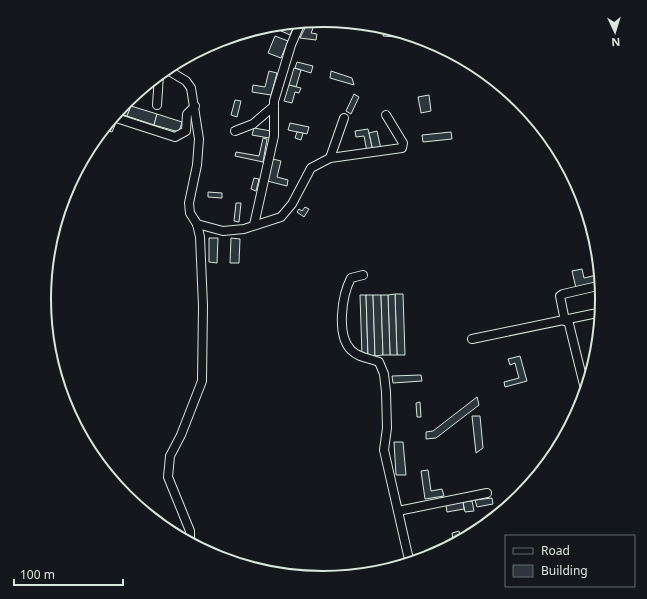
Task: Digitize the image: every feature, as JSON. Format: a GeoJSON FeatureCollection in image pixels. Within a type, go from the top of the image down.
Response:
{"type":"FeatureCollection","features":[{"type":"Feature","properties":{"kind":"street"},"geometry":{"type":"LineString","coordinates":[[254,225],[274,136],[274,106],[291,45],[298,28]]}},
{"type":"Feature","properties":{"kind":"street"},"geometry":{"type":"LineString","coordinates":[[172,73],[186,81],[191,88],[195,106],[199,140],[197,165],[189,204],[190,213],[197,224],[200,237],[203,306],[202,381],[182,435],[170,456],[168,477],[190,531],[190,537]]}},
{"type":"Feature","properties":{"kind":"street"},"geometry":{"type":"LineString","coordinates":[[157,105],[158,83]]}},
{"type":"Feature","properties":{"kind":"street"},"geometry":{"type":"LineString","coordinates":[[119,120],[175,137],[186,131],[187,114],[195,106]]}},
{"type":"Feature","properties":{"kind":"street"},"geometry":{"type":"LineString","coordinates":[[235,131],[257,121],[274,106]]}},
{"type":"Feature","properties":{"kind":"street"},"geometry":{"type":"LineString","coordinates":[[197,224],[223,231],[244,229],[281,217],[295,198],[311,168],[330,158],[397,150],[402,148],[403,143],[386,115]]}},
{"type":"Feature","properties":{"kind":"street"},"geometry":{"type":"LineString","coordinates":[[330,158],[344,118]]}},
{"type":"Feature","properties":{"kind":"street"},"geometry":{"type":"LineString","coordinates":[[363,275],[351,278],[346,288],[342,315],[343,329],[350,349],[362,358],[379,362],[384,374],[387,428],[384,450],[409,559]]}},
{"type":"Feature","properties":{"kind":"street"},"geometry":{"type":"LineString","coordinates":[[583,383],[560,296],[595,287]]}},
{"type":"Feature","properties":{"kind":"street"},"geometry":{"type":"LineString","coordinates":[[472,339],[595,314]]}},
{"type":"Feature","properties":{"kind":"street"},"geometry":{"type":"LineString","coordinates":[[398,511],[487,493]]}},
{"type":"Feature","properties":{"kind":"building"},"geometry":{"type":"Polygon","coordinates":[[[305,28],[313,28],[311,33],[317,34],[316,40],[300,38],[305,28]]]}},
{"type":"Feature","properties":{"kind":"building"},"geometry":{"type":"Polygon","coordinates":[[[293,29],[290,35],[280,30],[293,29]]]}},
{"type":"Feature","properties":{"kind":"building"},"geometry":{"type":"Polygon","coordinates":[[[383,34],[396,37],[396,37],[383,36],[383,34]]]}},
{"type":"Feature","properties":{"kind":"building"},"geometry":{"type":"Polygon","coordinates":[[[275,36],[288,41],[281,58],[268,53],[275,36]]]}},
{"type":"Feature","properties":{"kind":"building"},"geometry":{"type":"Polygon","coordinates":[[[297,62],[313,66],[311,73],[295,68],[297,62]]]}},
{"type":"Feature","properties":{"kind":"building"},"geometry":{"type":"Polygon","coordinates":[[[294,68],[301,70],[296,87],[289,85],[294,68]]]}},
{"type":"Feature","properties":{"kind":"building"},"geometry":{"type":"Polygon","coordinates":[[[269,71],[277,73],[271,95],[252,92],[253,85],[265,87],[269,71]]]}},
{"type":"Feature","properties":{"kind":"building"},"geometry":{"type":"Polygon","coordinates":[[[331,71],[352,78],[354,85],[330,78],[331,71]]]}},
{"type":"Feature","properties":{"kind":"building"},"geometry":{"type":"Polygon","coordinates":[[[289,85],[301,88],[299,93],[295,92],[292,103],[284,101],[289,85]]]}},
{"type":"Feature","properties":{"kind":"building"},"geometry":{"type":"Polygon","coordinates":[[[354,94],[359,97],[351,114],[346,111],[354,94]]]}},
{"type":"Feature","properties":{"kind":"building"},"geometry":{"type":"Polygon","coordinates":[[[429,95],[431,111],[421,113],[418,97],[429,95]]]}},
{"type":"Feature","properties":{"kind":"building"},"geometry":{"type":"Polygon","coordinates":[[[235,100],[241,101],[237,117],[231,115],[235,100]]]}},
{"type":"Feature","properties":{"kind":"building"},"geometry":{"type":"Polygon","coordinates":[[[132,106],[157,114],[154,125],[127,116],[132,106]]]}},
{"type":"Feature","properties":{"kind":"building"},"geometry":{"type":"Polygon","coordinates":[[[130,108],[127,116],[124,115],[130,108]]]}},
{"type":"Feature","properties":{"kind":"building"},"geometry":{"type":"Polygon","coordinates":[[[157,114],[182,122],[179,132],[154,125],[157,114]]]}},
{"type":"Feature","properties":{"kind":"building"},"geometry":{"type":"Polygon","coordinates":[[[290,123],[309,127],[307,134],[288,130],[290,123]]]}},
{"type":"Feature","properties":{"kind":"building"},"geometry":{"type":"Polygon","coordinates":[[[115,125],[112,132],[109,131],[115,125]]]}},
{"type":"Feature","properties":{"kind":"building"},"geometry":{"type":"Polygon","coordinates":[[[254,128],[271,131],[269,138],[252,135],[254,128]]]}},
{"type":"Feature","properties":{"kind":"building"},"geometry":{"type":"Polygon","coordinates":[[[368,129],[373,151],[367,152],[364,136],[356,137],[355,131],[368,129]]]}},
{"type":"Feature","properties":{"kind":"building"},"geometry":{"type":"Polygon","coordinates":[[[377,131],[381,149],[373,151],[369,133],[377,131]]]}},
{"type":"Feature","properties":{"kind":"building"},"geometry":{"type":"Polygon","coordinates":[[[297,132],[303,133],[301,140],[295,138],[297,132]]]}},
{"type":"Feature","properties":{"kind":"building"},"geometry":{"type":"Polygon","coordinates":[[[451,132],[452,139],[423,142],[422,135],[451,132]]]}},
{"type":"Feature","properties":{"kind":"building"},"geometry":{"type":"Polygon","coordinates":[[[263,138],[267,139],[263,162],[235,156],[236,152],[259,156],[263,138]]]}},
{"type":"Feature","properties":{"kind":"building"},"geometry":{"type":"Polygon","coordinates":[[[273,159],[281,161],[277,177],[288,180],[287,186],[267,181],[273,159]]]}},
{"type":"Feature","properties":{"kind":"building"},"geometry":{"type":"Polygon","coordinates":[[[254,178],[259,179],[256,191],[251,189],[254,178]]]}},
{"type":"Feature","properties":{"kind":"building"},"geometry":{"type":"Polygon","coordinates":[[[208,192],[222,193],[222,198],[208,197],[208,192]]]}},
{"type":"Feature","properties":{"kind":"building"},"geometry":{"type":"Polygon","coordinates":[[[236,203],[241,203],[239,222],[234,221],[236,203]]]}},
{"type":"Feature","properties":{"kind":"building"},"geometry":{"type":"Polygon","coordinates":[[[305,207],[309,209],[304,217],[297,212],[299,209],[302,211],[305,207]]]}},
{"type":"Feature","properties":{"kind":"building"},"geometry":{"type":"Polygon","coordinates":[[[209,238],[218,238],[217,263],[209,262],[209,238]]]}},
{"type":"Feature","properties":{"kind":"building"},"geometry":{"type":"Polygon","coordinates":[[[231,238],[240,239],[239,263],[230,263],[231,238]]]}},
{"type":"Feature","properties":{"kind":"building"},"geometry":{"type":"Polygon","coordinates":[[[582,269],[584,278],[595,275],[595,284],[576,288],[572,271],[582,269]]]}},
{"type":"Feature","properties":{"kind":"building"},"geometry":{"type":"Polygon","coordinates":[[[395,294],[403,294],[405,355],[397,355],[395,294]]]}},
{"type":"Feature","properties":{"kind":"building"},"geometry":{"type":"Polygon","coordinates":[[[395,294],[397,355],[390,355],[388,295],[395,294]]]}},
{"type":"Feature","properties":{"kind":"building"},"geometry":{"type":"Polygon","coordinates":[[[360,295],[366,295],[368,356],[362,356],[360,295]]]}},
{"type":"Feature","properties":{"kind":"building"},"geometry":{"type":"Polygon","coordinates":[[[366,295],[373,295],[375,356],[368,356],[366,295]]]}},
{"type":"Feature","properties":{"kind":"building"},"geometry":{"type":"Polygon","coordinates":[[[373,295],[381,295],[383,355],[375,356],[373,295]]]}},
{"type":"Feature","properties":{"kind":"building"},"geometry":{"type":"Polygon","coordinates":[[[381,295],[388,295],[390,355],[383,355],[381,295]]]}},
{"type":"Feature","properties":{"kind":"building"},"geometry":{"type":"Polygon","coordinates":[[[520,356],[527,381],[505,387],[504,382],[519,378],[515,363],[510,365],[508,359],[520,356]]]}},
{"type":"Feature","properties":{"kind":"building"},"geometry":{"type":"Polygon","coordinates":[[[421,375],[422,381],[393,383],[392,376],[421,375]]]}},
{"type":"Feature","properties":{"kind":"building"},"geometry":{"type":"Polygon","coordinates":[[[477,397],[479,405],[436,438],[426,439],[426,432],[433,431],[477,397]]]}},
{"type":"Feature","properties":{"kind":"building"},"geometry":{"type":"Polygon","coordinates":[[[420,402],[421,417],[417,417],[416,403],[420,402]]]}},
{"type":"Feature","properties":{"kind":"building"},"geometry":{"type":"Polygon","coordinates":[[[472,416],[480,416],[483,448],[476,453],[472,416]]]}},
{"type":"Feature","properties":{"kind":"building"},"geometry":{"type":"Polygon","coordinates":[[[394,442],[403,442],[406,475],[396,475],[394,442]]]}},
{"type":"Feature","properties":{"kind":"building"},"geometry":{"type":"Polygon","coordinates":[[[428,470],[431,491],[442,489],[444,496],[425,499],[421,471],[428,470]]]}},
{"type":"Feature","properties":{"kind":"building"},"geometry":{"type":"Polygon","coordinates":[[[492,498],[493,504],[477,507],[475,500],[492,498]]]}},
{"type":"Feature","properties":{"kind":"building"},"geometry":{"type":"Polygon","coordinates":[[[472,501],[474,511],[465,512],[463,502],[472,501]]]}},
{"type":"Feature","properties":{"kind":"building"},"geometry":{"type":"Polygon","coordinates":[[[463,502],[464,509],[447,512],[446,505],[463,502]]]}},
{"type":"Feature","properties":{"kind":"building"},"geometry":{"type":"Polygon","coordinates":[[[459,531],[460,535],[453,539],[452,533],[459,531]]]}}]}
